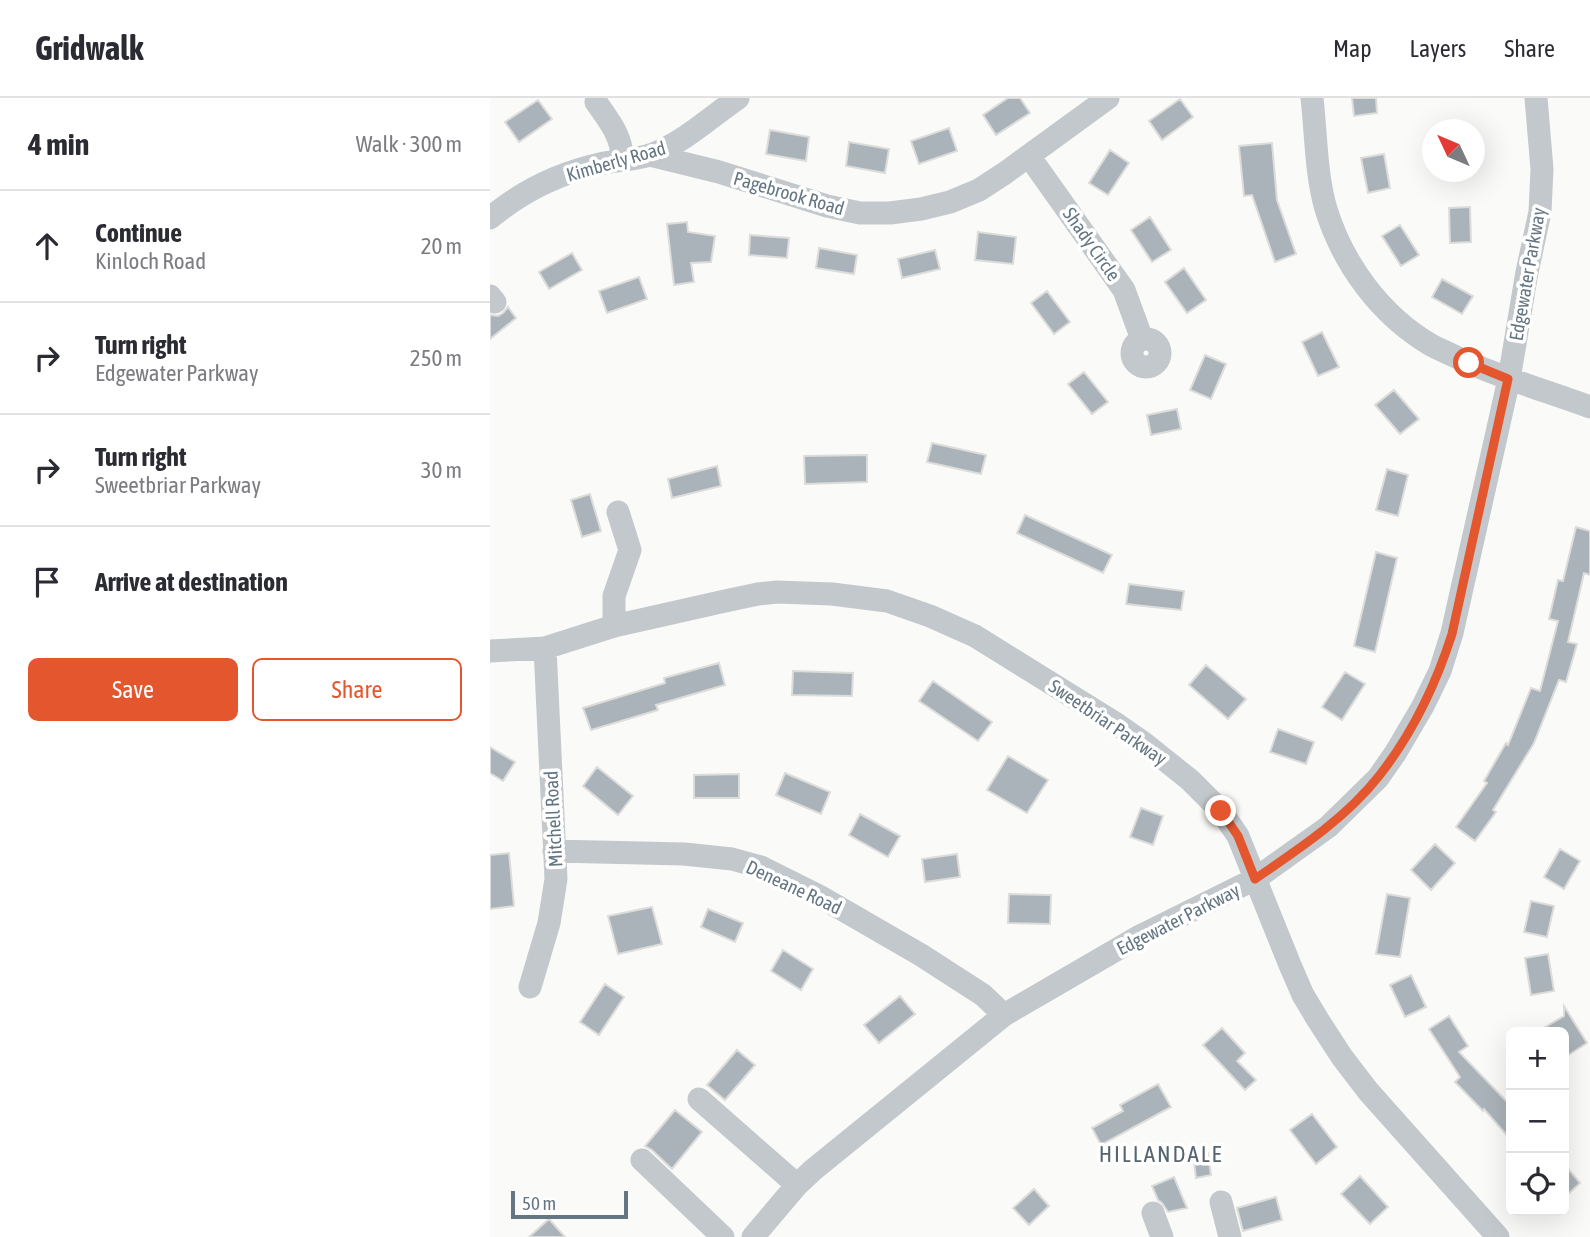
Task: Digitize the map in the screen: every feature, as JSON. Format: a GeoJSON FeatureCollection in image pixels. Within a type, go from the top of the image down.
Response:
{"type":"FeatureCollection","features":[{"type":"Feature","properties":{"kind":"street","name":"Kimberly Road"},"geometry":{"type":"LineString","coordinates":[[491,214],[569,172],[650,155],[674,144],[738,98]]}},
{"type":"Feature","properties":{"kind":"street","name":"Pagebrook Road"},"geometry":{"type":"LineString","coordinates":[[650,155],[719,172],[827,206],[860,213],[890,213],[950,202],[979,190],[1108,98]]}},
{"type":"Feature","properties":{"kind":"street"},"geometry":{"type":"LineString","coordinates":[[1312,98],[1325,206],[1349,264],[1386,309],[1432,345],[1469,363],[1590,407]]}},
{"type":"Feature","properties":{"kind":"street","name":"Edgewater Parkway"},"geometry":{"type":"LineString","coordinates":[[753,1237],[813,1170],[1004,1015],[1140,936],[1255,879],[1328,827],[1378,778],[1396,752],[1440,671],[1452,634],[1508,379],[1539,212],[1542,169],[1536,98]]}},
{"type":"Feature","properties":{"kind":"street"},"geometry":{"type":"LineString","coordinates":[[596,102],[622,144],[623,160]]}},
{"type":"Feature","properties":{"kind":"street","name":"Shady Circle"},"geometry":{"type":"LineString","coordinates":[[1029,156],[1124,290],[1142,339]]}},
{"type":"Feature","properties":{"kind":"street"},"geometry":{"type":"LineString","coordinates":[[614,626],[614,596],[629,550],[618,512]]}},
{"type":"Feature","properties":{"kind":"street","name":"Sweetbriar Parkway"},"geometry":{"type":"LineString","coordinates":[[490,652],[545,648],[614,626],[777,592],[819,593],[887,601],[975,636],[1084,702],[1145,744],[1211,799],[1238,836],[1304,995],[1342,1057],[1368,1091],[1498,1237]]}},
{"type":"Feature","properties":{"kind":"street","name":"Mitchell Road"},"geometry":{"type":"LineString","coordinates":[[530,987],[549,923],[556,879],[545,648]]}},
{"type":"Feature","properties":{"kind":"street","name":"Deneane Road"},"geometry":{"type":"LineString","coordinates":[[554,851],[684,853],[732,859],[761,867],[820,896],[921,955],[983,995],[1004,1015]]}},
{"type":"Feature","properties":{"kind":"street"},"geometry":{"type":"LineString","coordinates":[[699,1099],[797,1185]]}},
{"type":"Feature","properties":{"kind":"street"},"geometry":{"type":"LineString","coordinates":[[642,1160],[723,1237]]}},
{"type":"Feature","properties":{"kind":"street"},"geometry":{"type":"LineString","coordinates":[[1221,1202],[1230,1237]]}},
{"type":"Feature","properties":{"kind":"street"},"geometry":{"type":"LineString","coordinates":[[1153,1213],[1161,1237]]}},
{"type":"Feature","properties":{"kind":"building"},"geometry":{"type":"Polygon","coordinates":[[[1008,98],[1020,98],[1030,113],[996,135],[983,115],[1008,98]]]}},
{"type":"Feature","properties":{"kind":"building"},"geometry":{"type":"Polygon","coordinates":[[[1352,98],[1376,98],[1377,113],[1354,116],[1352,98]]]}},
{"type":"Feature","properties":{"kind":"building"},"geometry":{"type":"Polygon","coordinates":[[[1180,99],[1193,117],[1162,140],[1149,121],[1180,99]]]}},
{"type":"Feature","properties":{"kind":"building"},"geometry":{"type":"Polygon","coordinates":[[[538,100],[552,119],[519,142],[505,122],[538,100]]]}},
{"type":"Feature","properties":{"kind":"building"},"geometry":{"type":"Polygon","coordinates":[[[949,128],[957,151],[919,164],[911,141],[949,128]]]}},
{"type":"Feature","properties":{"kind":"building"},"geometry":{"type":"Polygon","coordinates":[[[770,130],[809,137],[806,161],[766,154],[770,130]]]}},
{"type":"Feature","properties":{"kind":"building"},"geometry":{"type":"Polygon","coordinates":[[[849,142],[889,149],[885,173],[846,166],[849,142]]]}},
{"type":"Feature","properties":{"kind":"building"},"geometry":{"type":"Polygon","coordinates":[[[1272,143],[1277,200],[1296,254],[1275,262],[1252,195],[1244,196],[1239,146],[1272,143]]]}},
{"type":"Feature","properties":{"kind":"building"},"geometry":{"type":"Polygon","coordinates":[[[1110,150],[1129,163],[1108,195],[1089,183],[1110,150]]]}},
{"type":"Feature","properties":{"kind":"building"},"geometry":{"type":"Polygon","coordinates":[[[1384,154],[1390,188],[1368,193],[1361,158],[1384,154]]]}},
{"type":"Feature","properties":{"kind":"building"},"geometry":{"type":"Polygon","coordinates":[[[1470,207],[1471,242],[1450,243],[1449,208],[1470,207]]]}},
{"type":"Feature","properties":{"kind":"building"},"geometry":{"type":"Polygon","coordinates":[[[1150,217],[1171,250],[1152,262],[1131,230],[1150,217]]]}},
{"type":"Feature","properties":{"kind":"building"},"geometry":{"type":"Polygon","coordinates":[[[687,222],[688,232],[715,236],[711,262],[691,263],[694,282],[674,285],[667,224],[687,222]]]}},
{"type":"Feature","properties":{"kind":"building"},"geometry":{"type":"Polygon","coordinates":[[[1400,225],[1419,255],[1401,266],[1382,236],[1400,225]]]}},
{"type":"Feature","properties":{"kind":"building"},"geometry":{"type":"Polygon","coordinates":[[[978,232],[1016,237],[1013,264],[975,260],[978,232]]]}},
{"type":"Feature","properties":{"kind":"building"},"geometry":{"type":"Polygon","coordinates":[[[750,235],[789,238],[787,258],[749,255],[750,235]]]}},
{"type":"Feature","properties":{"kind":"building"},"geometry":{"type":"Polygon","coordinates":[[[819,248],[857,255],[854,274],[816,268],[819,248]]]}},
{"type":"Feature","properties":{"kind":"building"},"geometry":{"type":"Polygon","coordinates":[[[935,250],[940,269],[902,278],[898,259],[935,250]]]}},
{"type":"Feature","properties":{"kind":"building"},"geometry":{"type":"Polygon","coordinates":[[[572,253],[582,270],[549,289],[539,272],[572,253]]]}},
{"type":"Feature","properties":{"kind":"building"},"geometry":{"type":"Polygon","coordinates":[[[1184,268],[1206,300],[1187,313],[1165,282],[1184,268]]]}},
{"type":"Feature","properties":{"kind":"building"},"geometry":{"type":"Polygon","coordinates":[[[639,277],[647,299],[607,313],[599,291],[639,277]]]}},
{"type":"Feature","properties":{"kind":"building"},"geometry":{"type":"Polygon","coordinates":[[[1442,279],[1473,296],[1462,314],[1432,297],[1442,279]]]}},
{"type":"Feature","properties":{"kind":"building"},"geometry":{"type":"Polygon","coordinates":[[[1047,291],[1070,322],[1054,334],[1031,303],[1047,291]]]}},
{"type":"Feature","properties":{"kind":"building"},"geometry":{"type":"Polygon","coordinates":[[[508,307],[516,318],[490,339],[490,315],[498,316],[508,307]]]}},
{"type":"Feature","properties":{"kind":"building"},"geometry":{"type":"Polygon","coordinates":[[[1322,332],[1339,367],[1318,376],[1302,342],[1322,332]]]}},
{"type":"Feature","properties":{"kind":"building"},"geometry":{"type":"Polygon","coordinates":[[[1205,355],[1226,364],[1211,399],[1190,390],[1205,355]]]}},
{"type":"Feature","properties":{"kind":"building"},"geometry":{"type":"Polygon","coordinates":[[[1084,372],[1108,402],[1092,414],[1068,384],[1084,372]]]}},
{"type":"Feature","properties":{"kind":"building"},"geometry":{"type":"Polygon","coordinates":[[[1394,390],[1419,419],[1400,434],[1375,405],[1394,390]]]}},
{"type":"Feature","properties":{"kind":"building"},"geometry":{"type":"Polygon","coordinates":[[[1177,409],[1181,429],[1151,435],[1147,415],[1177,409]]]}},
{"type":"Feature","properties":{"kind":"building"},"geometry":{"type":"Polygon","coordinates":[[[932,443],[986,455],[981,474],[927,462],[932,443]]]}},
{"type":"Feature","properties":{"kind":"building"},"geometry":{"type":"Polygon","coordinates":[[[867,455],[867,482],[805,484],[804,456],[867,455]]]}},
{"type":"Feature","properties":{"kind":"building"},"geometry":{"type":"Polygon","coordinates":[[[717,466],[721,486],[672,498],[668,479],[717,466]]]}},
{"type":"Feature","properties":{"kind":"building"},"geometry":{"type":"Polygon","coordinates":[[[1387,469],[1408,475],[1398,516],[1376,510],[1387,469]]]}},
{"type":"Feature","properties":{"kind":"building"},"geometry":{"type":"Polygon","coordinates":[[[590,494],[601,531],[582,537],[571,500],[590,494]]]}},
{"type":"Feature","properties":{"kind":"building"},"geometry":{"type":"Polygon","coordinates":[[[1025,515],[1112,555],[1103,573],[1017,533],[1025,515]]]}},
{"type":"Feature","properties":{"kind":"building"},"geometry":{"type":"Polygon","coordinates":[[[1576,527],[1590,531],[1590,575],[1584,573],[1568,642],[1577,644],[1566,682],[1559,680],[1534,743],[1493,810],[1496,812],[1475,841],[1456,827],[1487,783],[1484,781],[1506,743],[1508,745],[1531,688],[1540,691],[1558,621],[1549,619],[1558,580],[1563,581],[1576,527]]]}},
{"type":"Feature","properties":{"kind":"building"},"geometry":{"type":"Polygon","coordinates":[[[1376,552],[1397,558],[1375,652],[1354,646],[1376,552]]]}},
{"type":"Feature","properties":{"kind":"building"},"geometry":{"type":"Polygon","coordinates":[[[1129,584],[1184,591],[1181,610],[1126,604],[1129,584]]]}},
{"type":"Feature","properties":{"kind":"building"},"geometry":{"type":"Polygon","coordinates":[[[719,663],[725,685],[656,705],[658,710],[591,730],[583,708],[665,683],[664,678],[719,663]]]}},
{"type":"Feature","properties":{"kind":"building"},"geometry":{"type":"Polygon","coordinates":[[[1206,665],[1246,699],[1228,719],[1189,685],[1206,665]]]}},
{"type":"Feature","properties":{"kind":"building"},"geometry":{"type":"Polygon","coordinates":[[[793,671],[853,673],[852,696],[792,695],[793,671]]]}},
{"type":"Feature","properties":{"kind":"building"},"geometry":{"type":"Polygon","coordinates":[[[1345,672],[1365,684],[1342,720],[1322,707],[1345,672]]]}},
{"type":"Feature","properties":{"kind":"building"},"geometry":{"type":"Polygon","coordinates":[[[933,681],[992,722],[978,741],[919,701],[933,681]]]}},
{"type":"Feature","properties":{"kind":"building"},"geometry":{"type":"Polygon","coordinates":[[[1278,729],[1314,742],[1306,764],[1270,752],[1278,729]]]}},
{"type":"Feature","properties":{"kind":"building"},"geometry":{"type":"Polygon","coordinates":[[[490,747],[515,762],[503,781],[490,773],[490,747]]]}},
{"type":"Feature","properties":{"kind":"building"},"geometry":{"type":"Polygon","coordinates":[[[1008,756],[1048,780],[1027,813],[987,790],[1008,756]]]}},
{"type":"Feature","properties":{"kind":"building"},"geometry":{"type":"Polygon","coordinates":[[[597,767],[633,796],[618,815],[583,786],[597,767]]]}},
{"type":"Feature","properties":{"kind":"building"},"geometry":{"type":"Polygon","coordinates":[[[785,773],[830,792],[821,814],[776,795],[785,773]]]}},
{"type":"Feature","properties":{"kind":"building"},"geometry":{"type":"Polygon","coordinates":[[[739,774],[739,798],[694,798],[694,775],[739,774]]]}},
{"type":"Feature","properties":{"kind":"building"},"geometry":{"type":"Polygon","coordinates":[[[1141,808],[1163,816],[1153,845],[1130,837],[1141,808]]]}},
{"type":"Feature","properties":{"kind":"building"},"geometry":{"type":"Polygon","coordinates":[[[860,814],[900,836],[888,857],[849,835],[860,814]]]}},
{"type":"Feature","properties":{"kind":"building"},"geometry":{"type":"Polygon","coordinates":[[[1435,844],[1455,863],[1431,890],[1411,870],[1435,844]]]}},
{"type":"Feature","properties":{"kind":"building"},"geometry":{"type":"Polygon","coordinates":[[[1560,849],[1580,861],[1564,889],[1544,877],[1560,849]]]}},
{"type":"Feature","properties":{"kind":"building"},"geometry":{"type":"Polygon","coordinates":[[[509,853],[514,906],[490,909],[490,855],[509,853]]]}},
{"type":"Feature","properties":{"kind":"building"},"geometry":{"type":"Polygon","coordinates":[[[957,854],[960,877],[925,882],[922,859],[957,854]]]}},
{"type":"Feature","properties":{"kind":"building"},"geometry":{"type":"Polygon","coordinates":[[[1009,894],[1051,895],[1050,924],[1008,923],[1009,894]]]}},
{"type":"Feature","properties":{"kind":"building"},"geometry":{"type":"Polygon","coordinates":[[[1387,894],[1410,898],[1400,957],[1376,954],[1387,894]]]}},
{"type":"Feature","properties":{"kind":"building"},"geometry":{"type":"Polygon","coordinates":[[[1531,901],[1554,906],[1547,937],[1524,932],[1531,901]]]}},
{"type":"Feature","properties":{"kind":"building"},"geometry":{"type":"Polygon","coordinates":[[[652,907],[662,944],[618,954],[608,916],[652,907]]]}},
{"type":"Feature","properties":{"kind":"building"},"geometry":{"type":"Polygon","coordinates":[[[708,909],[743,923],[735,942],[701,927],[708,909]]]}},
{"type":"Feature","properties":{"kind":"building"},"geometry":{"type":"Polygon","coordinates":[[[783,950],[813,969],[801,990],[771,971],[783,950]]]}},
{"type":"Feature","properties":{"kind":"building"},"geometry":{"type":"Polygon","coordinates":[[[1548,954],[1554,991],[1531,995],[1525,958],[1548,954]]]}},
{"type":"Feature","properties":{"kind":"building"},"geometry":{"type":"Polygon","coordinates":[[[1411,975],[1426,1007],[1405,1017],[1390,985],[1411,975]]]}},
{"type":"Feature","properties":{"kind":"building"},"geometry":{"type":"Polygon","coordinates":[[[605,984],[624,997],[599,1035],[580,1022],[605,984]]]}},
{"type":"Feature","properties":{"kind":"building"},"geometry":{"type":"Polygon","coordinates":[[[900,996],[915,1014],[879,1043],[864,1025],[900,996]]]}},
{"type":"Feature","properties":{"kind":"building"},"geometry":{"type":"Polygon","coordinates":[[[1564,1006],[1587,1043],[1569,1055],[1569,1027],[1545,1027],[1564,1016],[1564,1006]]]}},
{"type":"Feature","properties":{"kind":"building"},"geometry":{"type":"Polygon","coordinates":[[[1449,1016],[1468,1046],[1459,1052],[1506,1101],[1506,1134],[1455,1082],[1460,1077],[1429,1029],[1449,1016]]]}},
{"type":"Feature","properties":{"kind":"building"},"geometry":{"type":"Polygon","coordinates":[[[1222,1028],[1245,1053],[1237,1061],[1256,1080],[1245,1090],[1203,1045],[1222,1028]]]}},
{"type":"Feature","properties":{"kind":"building"},"geometry":{"type":"Polygon","coordinates":[[[737,1050],[755,1065],[725,1100],[707,1085],[737,1050]]]}},
{"type":"Feature","properties":{"kind":"building"},"geometry":{"type":"Polygon","coordinates":[[[1158,1084],[1171,1107],[1101,1145],[1092,1128],[1123,1111],[1120,1105],[1158,1084]]]}},
{"type":"Feature","properties":{"kind":"building"},"geometry":{"type":"Polygon","coordinates":[[[675,1110],[702,1132],[672,1169],[645,1146],[675,1110]]]}},
{"type":"Feature","properties":{"kind":"building"},"geometry":{"type":"Polygon","coordinates":[[[1312,1114],[1337,1147],[1316,1164],[1290,1130],[1312,1114]]]}},
{"type":"Feature","properties":{"kind":"building"},"geometry":{"type":"Polygon","coordinates":[[[1208,1153],[1211,1175],[1196,1178],[1193,1155],[1208,1153]]]}},
{"type":"Feature","properties":{"kind":"building"},"geometry":{"type":"Polygon","coordinates":[[[1569,1170],[1580,1183],[1569,1193],[1569,1170]]]}},
{"type":"Feature","properties":{"kind":"building"},"geometry":{"type":"Polygon","coordinates":[[[1360,1176],[1388,1207],[1370,1224],[1341,1194],[1360,1176]]]}},
{"type":"Feature","properties":{"kind":"building"},"geometry":{"type":"Polygon","coordinates":[[[1174,1177],[1187,1208],[1168,1212],[1158,1200],[1152,1186],[1174,1177]]]}},
{"type":"Feature","properties":{"kind":"building"},"geometry":{"type":"Polygon","coordinates":[[[1034,1189],[1049,1206],[1029,1225],[1013,1208],[1034,1189]]]}},
{"type":"Feature","properties":{"kind":"building"},"geometry":{"type":"Polygon","coordinates":[[[1276,1197],[1282,1220],[1243,1231],[1237,1208],[1276,1197]]]}},
{"type":"Feature","properties":{"kind":"building"},"geometry":{"type":"Polygon","coordinates":[[[549,1219],[565,1237],[529,1237],[549,1219]]]}},
{"type":"Feature","properties":{"kind":"district","name":"HILLANDALE"},"geometry":{"type":"Point","coordinates":[1161,1154]}},
{"type":"Feature","properties":{"kind":"route"},"geometry":{"type":"LineString","coordinates":[[1221,811],[1238,836],[1255,879],[1328,827],[1354,803],[1378,778],[1423,706],[1440,671],[1452,634],[1508,379],[1469,363]]}}]}
